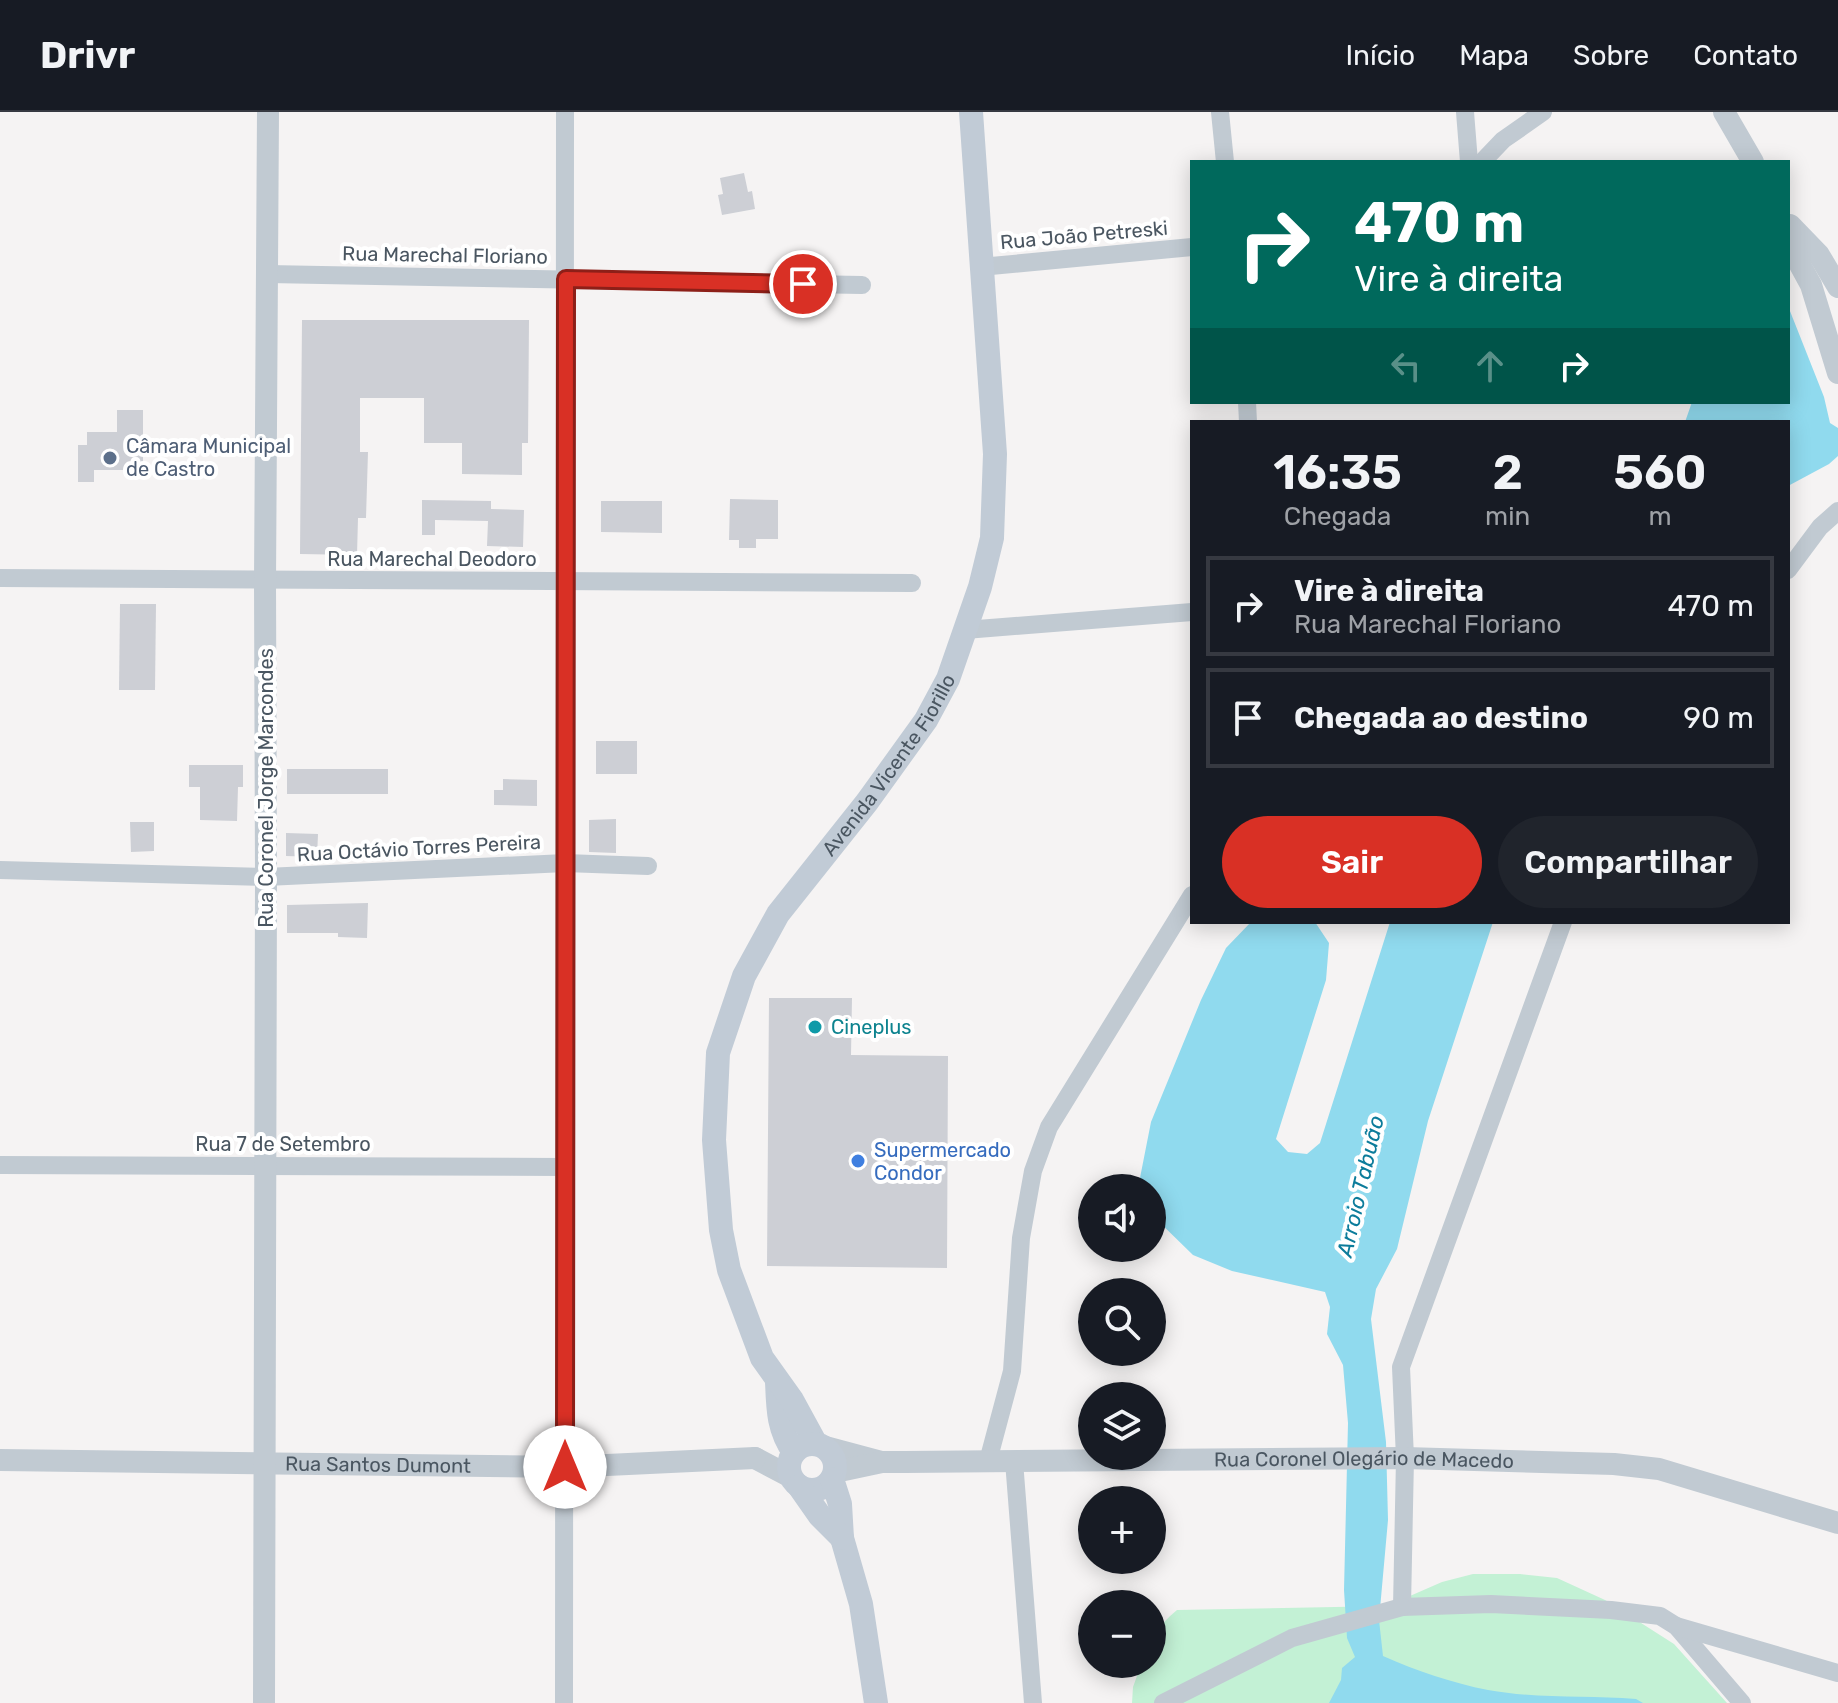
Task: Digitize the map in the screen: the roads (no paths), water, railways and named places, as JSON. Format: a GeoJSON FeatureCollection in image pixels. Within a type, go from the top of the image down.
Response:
{"type":"FeatureCollection","features":[{"type":"Feature","properties":{"kind":"main road","name":"Avenida Vicente Fiorillo"},"geometry":{"type":"LineString","coordinates":[[803,1460],[799,1411],[762,1358],[729,1270],[721,1230],[714,1140],[718,1053],[744,976],[778,914],[867,802],[926,720],[948,679],[980,587],[992,538],[995,454],[971,112]]}},
{"type":"Feature","properties":{"kind":"main road"},"geometry":{"type":"LineString","coordinates":[[803,1460],[834,1458],[842,1538],[861,1604],[876,1703]]}},
{"type":"Feature","properties":{"kind":"main road"},"geometry":{"type":"LineString","coordinates":[[803,1460],[813,1490],[821,1489],[834,1476]]}},
{"type":"Feature","properties":{"kind":"main road"},"geometry":{"type":"LineString","coordinates":[[803,1460],[820,1516],[842,1538]]}},
{"type":"Feature","properties":{"kind":"street","name":"Rua Coronel Jorge Marcondes"},"geometry":{"type":"LineString","coordinates":[[264,1703],[268,112]]}},
{"type":"Feature","properties":{"kind":"street"},"geometry":{"type":"LineString","coordinates":[[564,1703],[565,112]]}},
{"type":"Feature","properties":{"kind":"street"},"geometry":{"type":"LineString","coordinates":[[1220,112],[1225,160]]}},
{"type":"Feature","properties":{"kind":"street"},"geometry":{"type":"LineString","coordinates":[[1465,112],[1469,160]]}},
{"type":"Feature","properties":{"kind":"street"},"geometry":{"type":"LineString","coordinates":[[1484,160],[1503,140],[1543,112]]}},
{"type":"Feature","properties":{"kind":"street"},"geometry":{"type":"LineString","coordinates":[[1724,112],[1752,160]]}},
{"type":"Feature","properties":{"kind":"street"},"geometry":{"type":"LineString","coordinates":[[1790,227],[1819,255],[1835,281],[1811,285]]}},
{"type":"Feature","properties":{"kind":"street"},"geometry":{"type":"LineString","coordinates":[[1790,232],[1799,263],[1811,285],[1838,373]]}},
{"type":"Feature","properties":{"kind":"street","name":"Rua João Petreski"},"geometry":{"type":"LineString","coordinates":[[980,267],[1190,247]]}},
{"type":"Feature","properties":{"kind":"street","name":"Rua Marechal Floriano"},"geometry":{"type":"LineString","coordinates":[[268,274],[862,285]]}},
{"type":"Feature","properties":{"kind":"street"},"geometry":{"type":"LineString","coordinates":[[1790,567],[1820,527],[1838,511]]}},
{"type":"Feature","properties":{"kind":"street","name":"Rua Marechal Deodoro"},"geometry":{"type":"LineString","coordinates":[[0,578],[912,583]]}},
{"type":"Feature","properties":{"kind":"street"},"geometry":{"type":"LineString","coordinates":[[965,630],[1190,612]]}},
{"type":"Feature","properties":{"kind":"street","name":"Rua Octávio Torres Pereira"},"geometry":{"type":"LineString","coordinates":[[0,870],[266,877],[565,863],[648,866]]}},
{"type":"Feature","properties":{"kind":"street"},"geometry":{"type":"LineString","coordinates":[[988,1461],[1012,1371],[1021,1238],[1033,1171],[1049,1127],[1190,898]]}},
{"type":"Feature","properties":{"kind":"street"},"geometry":{"type":"LineString","coordinates":[[1402,1607],[1401,1367],[1562,924]]}},
{"type":"Feature","properties":{"kind":"street","name":"Rua 7 de Setembro"},"geometry":{"type":"LineString","coordinates":[[0,1165],[565,1167]]}},
{"type":"Feature","properties":{"kind":"street","name":"Rua Santos Dumont"},"geometry":{"type":"LineString","coordinates":[[0,1460],[565,1467],[755,1458],[803,1460]]}},
{"type":"Feature","properties":{"kind":"street","name":"Rua Coronel Olegário de Macedo"},"geometry":{"type":"LineString","coordinates":[[882,1462],[1399,1458],[1614,1464],[1659,1469],[1838,1523]]}},
{"type":"Feature","properties":{"kind":"street"},"geometry":{"type":"LineString","coordinates":[[803,1460],[882,1462]]}},
{"type":"Feature","properties":{"kind":"street"},"geometry":{"type":"LineString","coordinates":[[1014,1461],[1033,1703]]}},
{"type":"Feature","properties":{"kind":"street"},"geometry":{"type":"LineString","coordinates":[[834,1476],[882,1462]]}},
{"type":"Feature","properties":{"kind":"street"},"geometry":{"type":"LineString","coordinates":[[1163,1703],[1292,1638],[1402,1607],[1491,1604],[1611,1610],[1660,1616],[1676,1626],[1838,1673]]}},
{"type":"Feature","properties":{"kind":"street"},"geometry":{"type":"LineString","coordinates":[[1676,1626],[1742,1703]]}},
{"type":"Feature","properties":{"kind":"water"},"geometry":{"type":"Polygon","coordinates":[[[1790,311],[1824,397],[1830,423],[1838,428],[1838,456],[1790,485],[1790,420],[1686,420],[1691,404],[1790,404],[1790,311]]]}},
{"type":"Feature","properties":{"kind":"water","name":"Arroio Tabuão"},"geometry":{"type":"Polygon","coordinates":[[[1249,924],[1316,924],[1329,943],[1326,980],[1276,1139],[1288,1152],[1307,1154],[1320,1143],[1389,924],[1492,924],[1428,1121],[1397,1249],[1376,1289],[1371,1319],[1386,1442],[1388,1520],[1379,1620],[1383,1656],[1435,1676],[1488,1690],[1525,1695],[1636,1699],[1643,1703],[1329,1703],[1341,1680],[1342,1668],[1355,1657],[1347,1638],[1344,1590],[1348,1423],[1343,1365],[1327,1334],[1330,1307],[1325,1292],[1232,1271],[1193,1255],[1166,1229],[1166,1174],[1141,1174],[1151,1122],[1226,948],[1249,924]]]}},
{"type":"Feature","properties":{"kind":"place","name":"Câmara Municipal de Castro"},"geometry":{"type":"Point","coordinates":[110,458]}},
{"type":"Feature","properties":{"kind":"place","name":"Cineplus"},"geometry":{"type":"Point","coordinates":[815,1027]}},
{"type":"Feature","properties":{"kind":"place","name":"Supermercado Condor"},"geometry":{"type":"Point","coordinates":[858,1161]}}]}
